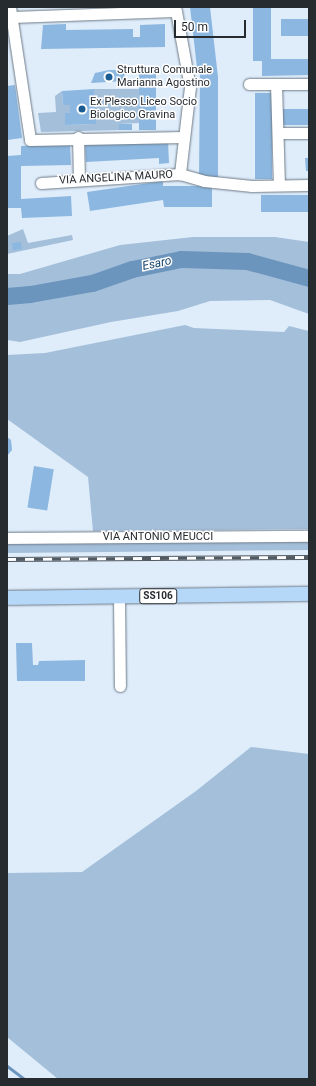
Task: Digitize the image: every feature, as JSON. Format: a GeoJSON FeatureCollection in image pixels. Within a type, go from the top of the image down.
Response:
{"type":"FeatureCollection","features":[{"type":"Feature","properties":{"kind":"main road","name":"SS106"},"geometry":{"type":"LineString","coordinates":[[7,598],[309,594]]}},
{"type":"Feature","properties":{"kind":"street"},"geometry":{"type":"LineString","coordinates":[[180,174],[190,87],[176,11],[11,12],[30,140],[78,137],[184,137]]}},
{"type":"Feature","properties":{"kind":"street"},"geometry":{"type":"LineString","coordinates":[[250,84],[309,84]]}},
{"type":"Feature","properties":{"kind":"street"},"geometry":{"type":"LineString","coordinates":[[276,84],[279,185]]}},
{"type":"Feature","properties":{"kind":"street"},"geometry":{"type":"LineString","coordinates":[[278,133],[309,133]]}},
{"type":"Feature","properties":{"kind":"street"},"geometry":{"type":"LineString","coordinates":[[78,137],[79,180]]}},
{"type":"Feature","properties":{"kind":"street","name":"VIA ANGELINA MAURO"},"geometry":{"type":"LineString","coordinates":[[41,183],[180,174],[204,181],[309,185]]}},
{"type":"Feature","properties":{"kind":"street","name":"VIA ANTONIO MEUCCI"},"geometry":{"type":"LineString","coordinates":[[7,538],[309,536]]}},
{"type":"Feature","properties":{"kind":"street"},"geometry":{"type":"LineString","coordinates":[[119,597],[120,686]]}},
{"type":"Feature","properties":{"kind":"shaded area"},"geometry":{"type":"Polygon","coordinates":[[[94,89],[139,89],[140,123],[119,124],[119,130],[41,132],[38,113],[56,112],[55,96],[62,91],[63,105],[70,105],[70,113],[65,113],[65,125],[95,124],[94,89]]]}},
{"type":"Feature","properties":{"kind":"shaded area"},"geometry":{"type":"Polygon","coordinates":[[[23,229],[28,243],[72,235],[73,240],[7,254],[7,236],[23,229]]]}},
{"type":"Feature","properties":{"kind":"shaded area"},"geometry":{"type":"Polygon","coordinates":[[[193,237],[275,237],[309,242],[309,314],[270,300],[210,301],[178,311],[111,322],[20,342],[7,340],[7,274],[20,274],[120,245],[193,237]]]}},
{"type":"Feature","properties":{"kind":"shaded area"},"geometry":{"type":"Polygon","coordinates":[[[185,325],[194,328],[284,332],[289,326],[309,331],[309,529],[93,531],[88,477],[7,419],[7,355],[45,353],[185,325]]]}},
{"type":"Feature","properties":{"kind":"shaded area"},"geometry":{"type":"Polygon","coordinates":[[[309,542],[309,550],[7,553],[7,543],[309,542]]]}},
{"type":"Feature","properties":{"kind":"shaded area"},"geometry":{"type":"Polygon","coordinates":[[[251,747],[309,754],[309,1079],[58,1079],[7,1037],[7,873],[82,872],[196,791],[251,747]]]}},
{"type":"Feature","properties":{"kind":"building"},"geometry":{"type":"Polygon","coordinates":[[[190,7],[210,7],[218,77],[218,177],[199,177],[200,67],[197,68],[190,7]]]}},
{"type":"Feature","properties":{"kind":"building"},"geometry":{"type":"Polygon","coordinates":[[[253,7],[271,7],[271,59],[309,59],[309,75],[262,76],[262,61],[253,61],[253,7]]]}},
{"type":"Feature","properties":{"kind":"building"},"geometry":{"type":"Polygon","coordinates":[[[281,19],[309,19],[309,36],[281,36],[281,19]]]}},
{"type":"Feature","properties":{"kind":"building"},"geometry":{"type":"Polygon","coordinates":[[[66,24],[66,30],[133,29],[133,37],[140,37],[140,25],[165,24],[165,47],[41,49],[43,25],[66,24]]]}},
{"type":"Feature","properties":{"kind":"building","name":"Struttura Comunale Marianna Agostino"},"geometry":{"type":"Polygon","coordinates":[[[109,70],[125,70],[124,81],[91,83],[95,73],[109,70]]]}},
{"type":"Feature","properties":{"kind":"building"},"geometry":{"type":"Polygon","coordinates":[[[139,70],[156,70],[156,130],[139,130],[139,70]]]}},
{"type":"Feature","properties":{"kind":"building"},"geometry":{"type":"Polygon","coordinates":[[[15,85],[22,138],[7,140],[7,86],[15,85]]]}},
{"type":"Feature","properties":{"kind":"building","name":"Ex Plesso Liceo Socio Biologico Gravina"},"geometry":{"type":"Polygon","coordinates":[[[94,89],[96,124],[65,125],[65,113],[70,113],[70,105],[63,105],[62,91],[94,89]]]}},
{"type":"Feature","properties":{"kind":"building"},"geometry":{"type":"Polygon","coordinates":[[[255,93],[272,93],[272,179],[255,179],[255,93]]]}},
{"type":"Feature","properties":{"kind":"building"},"geometry":{"type":"Polygon","coordinates":[[[282,109],[309,109],[309,125],[282,125],[282,109]]]}},
{"type":"Feature","properties":{"kind":"building"},"geometry":{"type":"Polygon","coordinates":[[[119,124],[132,124],[132,130],[119,130],[119,124]]]}},
{"type":"Feature","properties":{"kind":"building"},"geometry":{"type":"Polygon","coordinates":[[[168,141],[169,163],[159,164],[159,158],[86,162],[85,144],[168,141]]]}},
{"type":"Feature","properties":{"kind":"building"},"geometry":{"type":"Polygon","coordinates":[[[70,145],[71,165],[21,166],[21,199],[71,196],[72,216],[22,218],[21,208],[7,208],[7,156],[21,155],[21,146],[70,145]]]}},
{"type":"Feature","properties":{"kind":"building"},"geometry":{"type":"Polygon","coordinates":[[[305,158],[309,158],[309,171],[306,171],[305,158]]]}},
{"type":"Feature","properties":{"kind":"building"},"geometry":{"type":"Polygon","coordinates":[[[163,181],[163,186],[212,186],[212,207],[164,207],[163,200],[90,211],[87,192],[163,181]]]}},
{"type":"Feature","properties":{"kind":"building"},"geometry":{"type":"Polygon","coordinates":[[[261,195],[309,195],[309,212],[261,212],[261,195]]]}},
{"type":"Feature","properties":{"kind":"building"},"geometry":{"type":"Polygon","coordinates":[[[21,242],[22,249],[13,250],[12,243],[21,242]]]}},
{"type":"Feature","properties":{"kind":"building"},"geometry":{"type":"Polygon","coordinates":[[[7,437],[11,440],[12,450],[7,456],[7,437]]]}},
{"type":"Feature","properties":{"kind":"building"},"geometry":{"type":"Polygon","coordinates":[[[34,466],[54,469],[47,511],[27,507],[34,466]]]}},
{"type":"Feature","properties":{"kind":"building"},"geometry":{"type":"Polygon","coordinates":[[[16,643],[32,643],[33,665],[38,665],[39,661],[85,660],[85,681],[17,681],[16,643]]]}},
{"type":"Feature","properties":{"kind":"waterway","name":"Esaro"},"geometry":{"type":"LineString","coordinates":[[7,296],[30,294],[92,283],[132,269],[181,259],[247,261],[309,278]]}},
{"type":"Feature","properties":{"kind":"waterway"},"geometry":{"type":"LineString","coordinates":[[7,1066],[24,1079]]}},
{"type":"Feature","properties":{"kind":"railway"},"geometry":{"type":"LineString","coordinates":[[7,559],[309,557]]}},
{"type":"Feature","properties":{"kind":"place","name":"Struttura Comunale Marianna Agostino"},"geometry":{"type":"Point","coordinates":[109,77]}},
{"type":"Feature","properties":{"kind":"place","name":"Ex Plesso Liceo Socio Biologico Gravina"},"geometry":{"type":"Point","coordinates":[82,109]}}]}
